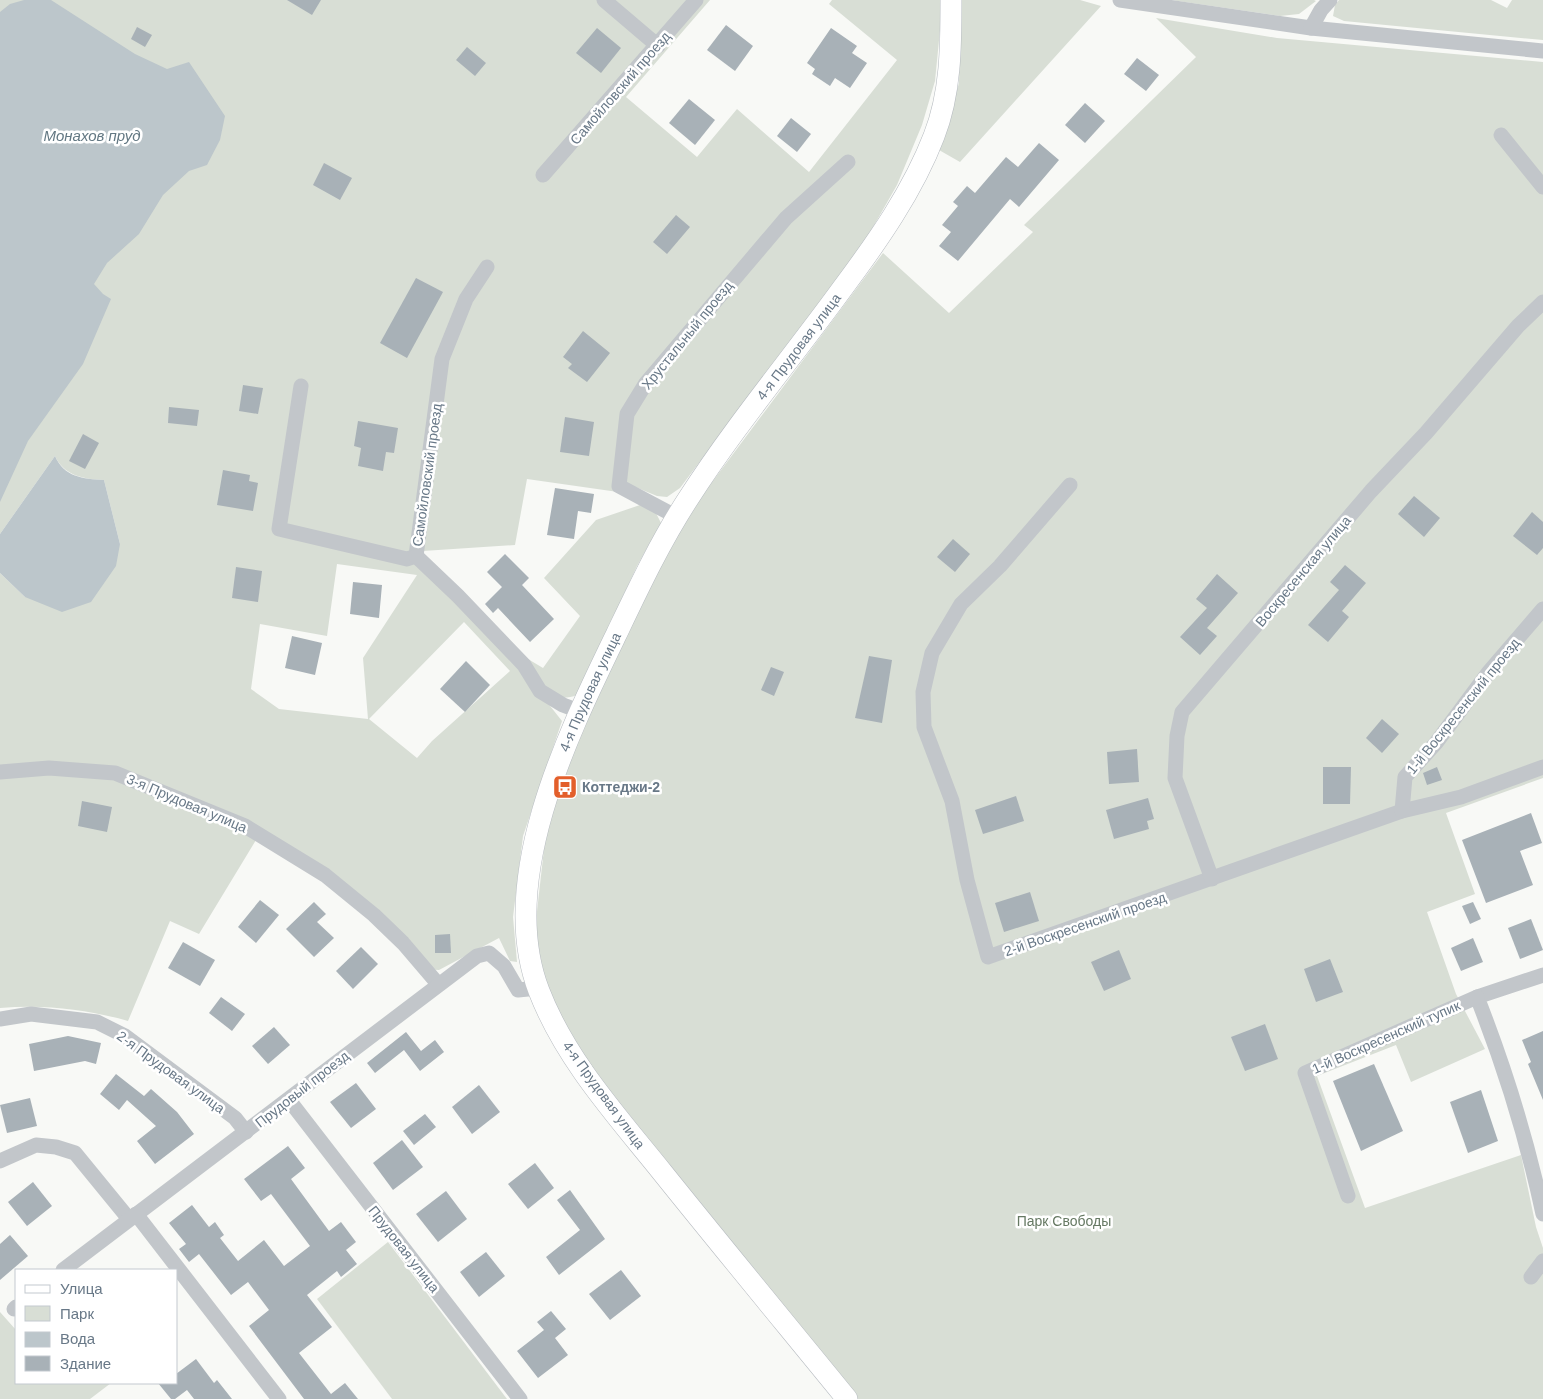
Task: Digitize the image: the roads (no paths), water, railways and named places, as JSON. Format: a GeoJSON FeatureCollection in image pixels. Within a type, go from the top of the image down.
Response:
{"type":"FeatureCollection","features":[{"type":"Feature","properties":{"kind":"main road","name":"4-я Прудовая улица"},"geometry":{"type":"LineString","coordinates":[[847,1399],[605,1101],[555,1028],[538,988],[526,936],[528,891],[535,837],[572,725],[647,571],[677,518],[730,440],[871,250],[908,189],[935,136],[948,82],[951,0]]}},
{"type":"Feature","properties":{"kind":"street"},"geometry":{"type":"LineString","coordinates":[[604,0],[658,46]]}},
{"type":"Feature","properties":{"kind":"street","name":"Самойловский проезд"},"geometry":{"type":"LineString","coordinates":[[543,175],[658,46],[696,0]]}},
{"type":"Feature","properties":{"kind":"street"},"geometry":{"type":"LineString","coordinates":[[1120,0],[1312,28],[1543,51]]}},
{"type":"Feature","properties":{"kind":"street"},"geometry":{"type":"LineString","coordinates":[[1312,28],[1321,10],[1330,0]]}},
{"type":"Feature","properties":{"kind":"street"},"geometry":{"type":"LineString","coordinates":[[1501,135],[1543,187]]}},
{"type":"Feature","properties":{"kind":"street","name":"Хрустальный проезд"},"geometry":{"type":"LineString","coordinates":[[677,518],[619,486],[627,414],[646,383],[786,218],[848,162]]}},
{"type":"Feature","properties":{"kind":"street","name":"Самойловский проезд"},"geometry":{"type":"LineString","coordinates":[[487,267],[466,299],[442,359],[416,556],[458,596],[524,665],[540,691],[563,705],[579,711]]}},
{"type":"Feature","properties":{"kind":"street","name":"Воскресенская улица"},"geometry":{"type":"LineString","coordinates":[[1212,879],[1175,778],[1177,736],[1182,712],[1371,491],[1426,433],[1518,326],[1543,302]]}},
{"type":"Feature","properties":{"kind":"street"},"geometry":{"type":"LineString","coordinates":[[302,386],[279,529],[407,560],[416,556]]}},
{"type":"Feature","properties":{"kind":"street","name":"2-й Воскресенский проезд"},"geometry":{"type":"LineString","coordinates":[[1070,485],[1000,566],[961,604],[932,653],[923,692],[924,727],[952,801],[968,880],[988,957],[1402,811],[1461,797],[1543,767]]}},
{"type":"Feature","properties":{"kind":"street","name":"1-й Воскресенский проезд"},"geometry":{"type":"LineString","coordinates":[[1402,811],[1405,777],[1436,743],[1488,673],[1543,609]]}},
{"type":"Feature","properties":{"kind":"street","name":"3-я Прудовая улица"},"geometry":{"type":"LineString","coordinates":[[0,772],[49,768],[115,773],[245,826],[325,875],[374,915],[403,943],[438,984]]}},
{"type":"Feature","properties":{"kind":"street","name":"Прудовый проезд"},"geometry":{"type":"LineString","coordinates":[[64,1269],[477,956],[489,953],[504,966],[518,990],[538,988]]}},
{"type":"Feature","properties":{"kind":"street"},"geometry":{"type":"LineString","coordinates":[[1543,974],[1477,997],[1497,1048],[1530,1154],[1543,1214]]}},
{"type":"Feature","properties":{"kind":"street","name":"1-й Воскресенский тупик"},"geometry":{"type":"LineString","coordinates":[[1348,1196],[1305,1073],[1477,997]]}},
{"type":"Feature","properties":{"kind":"street","name":"2-я Прудовая улица"},"geometry":{"type":"LineString","coordinates":[[0,1019],[31,1014],[97,1022],[125,1036],[235,1118],[246,1132]]}},
{"type":"Feature","properties":{"kind":"street","name":"Прудовая улица"},"geometry":{"type":"LineString","coordinates":[[289,1100],[520,1399]]}},
{"type":"Feature","properties":{"kind":"street"},"geometry":{"type":"LineString","coordinates":[[0,1161],[36,1145],[56,1147],[75,1153],[133,1216],[176,1269]]}},
{"type":"Feature","properties":{"kind":"street"},"geometry":{"type":"LineString","coordinates":[[1531,1277],[1543,1261]]}},
{"type":"Feature","properties":{"kind":"street"},"geometry":{"type":"LineString","coordinates":[[178,1272],[280,1399]]}},
{"type":"Feature","properties":{"kind":"water","name":"Монахов пруд"},"geometry":{"type":"Polygon","coordinates":[[[24,0],[51,0],[135,54],[167,69],[189,62],[225,116],[220,140],[207,165],[189,171],[163,195],[139,234],[107,263],[94,284],[103,294],[111,299],[83,364],[28,441],[0,502],[0,12],[10,4],[24,0]]]}},
{"type":"Feature","properties":{"kind":"water"},"geometry":{"type":"Polygon","coordinates":[[[55,456],[69,473],[75,476],[104,480],[120,544],[116,566],[91,602],[62,612],[25,597],[0,573],[0,534],[55,456]]]}},
{"type":"Feature","properties":{"kind":"place","name":"Коттеджи-2"},"geometry":{"type":"Point","coordinates":[565,787]}},
{"type":"Feature","properties":{"kind":"park label","name":"Парк Свободы"},"geometry":{"type":"Point","coordinates":[1064,1221]}}]}
